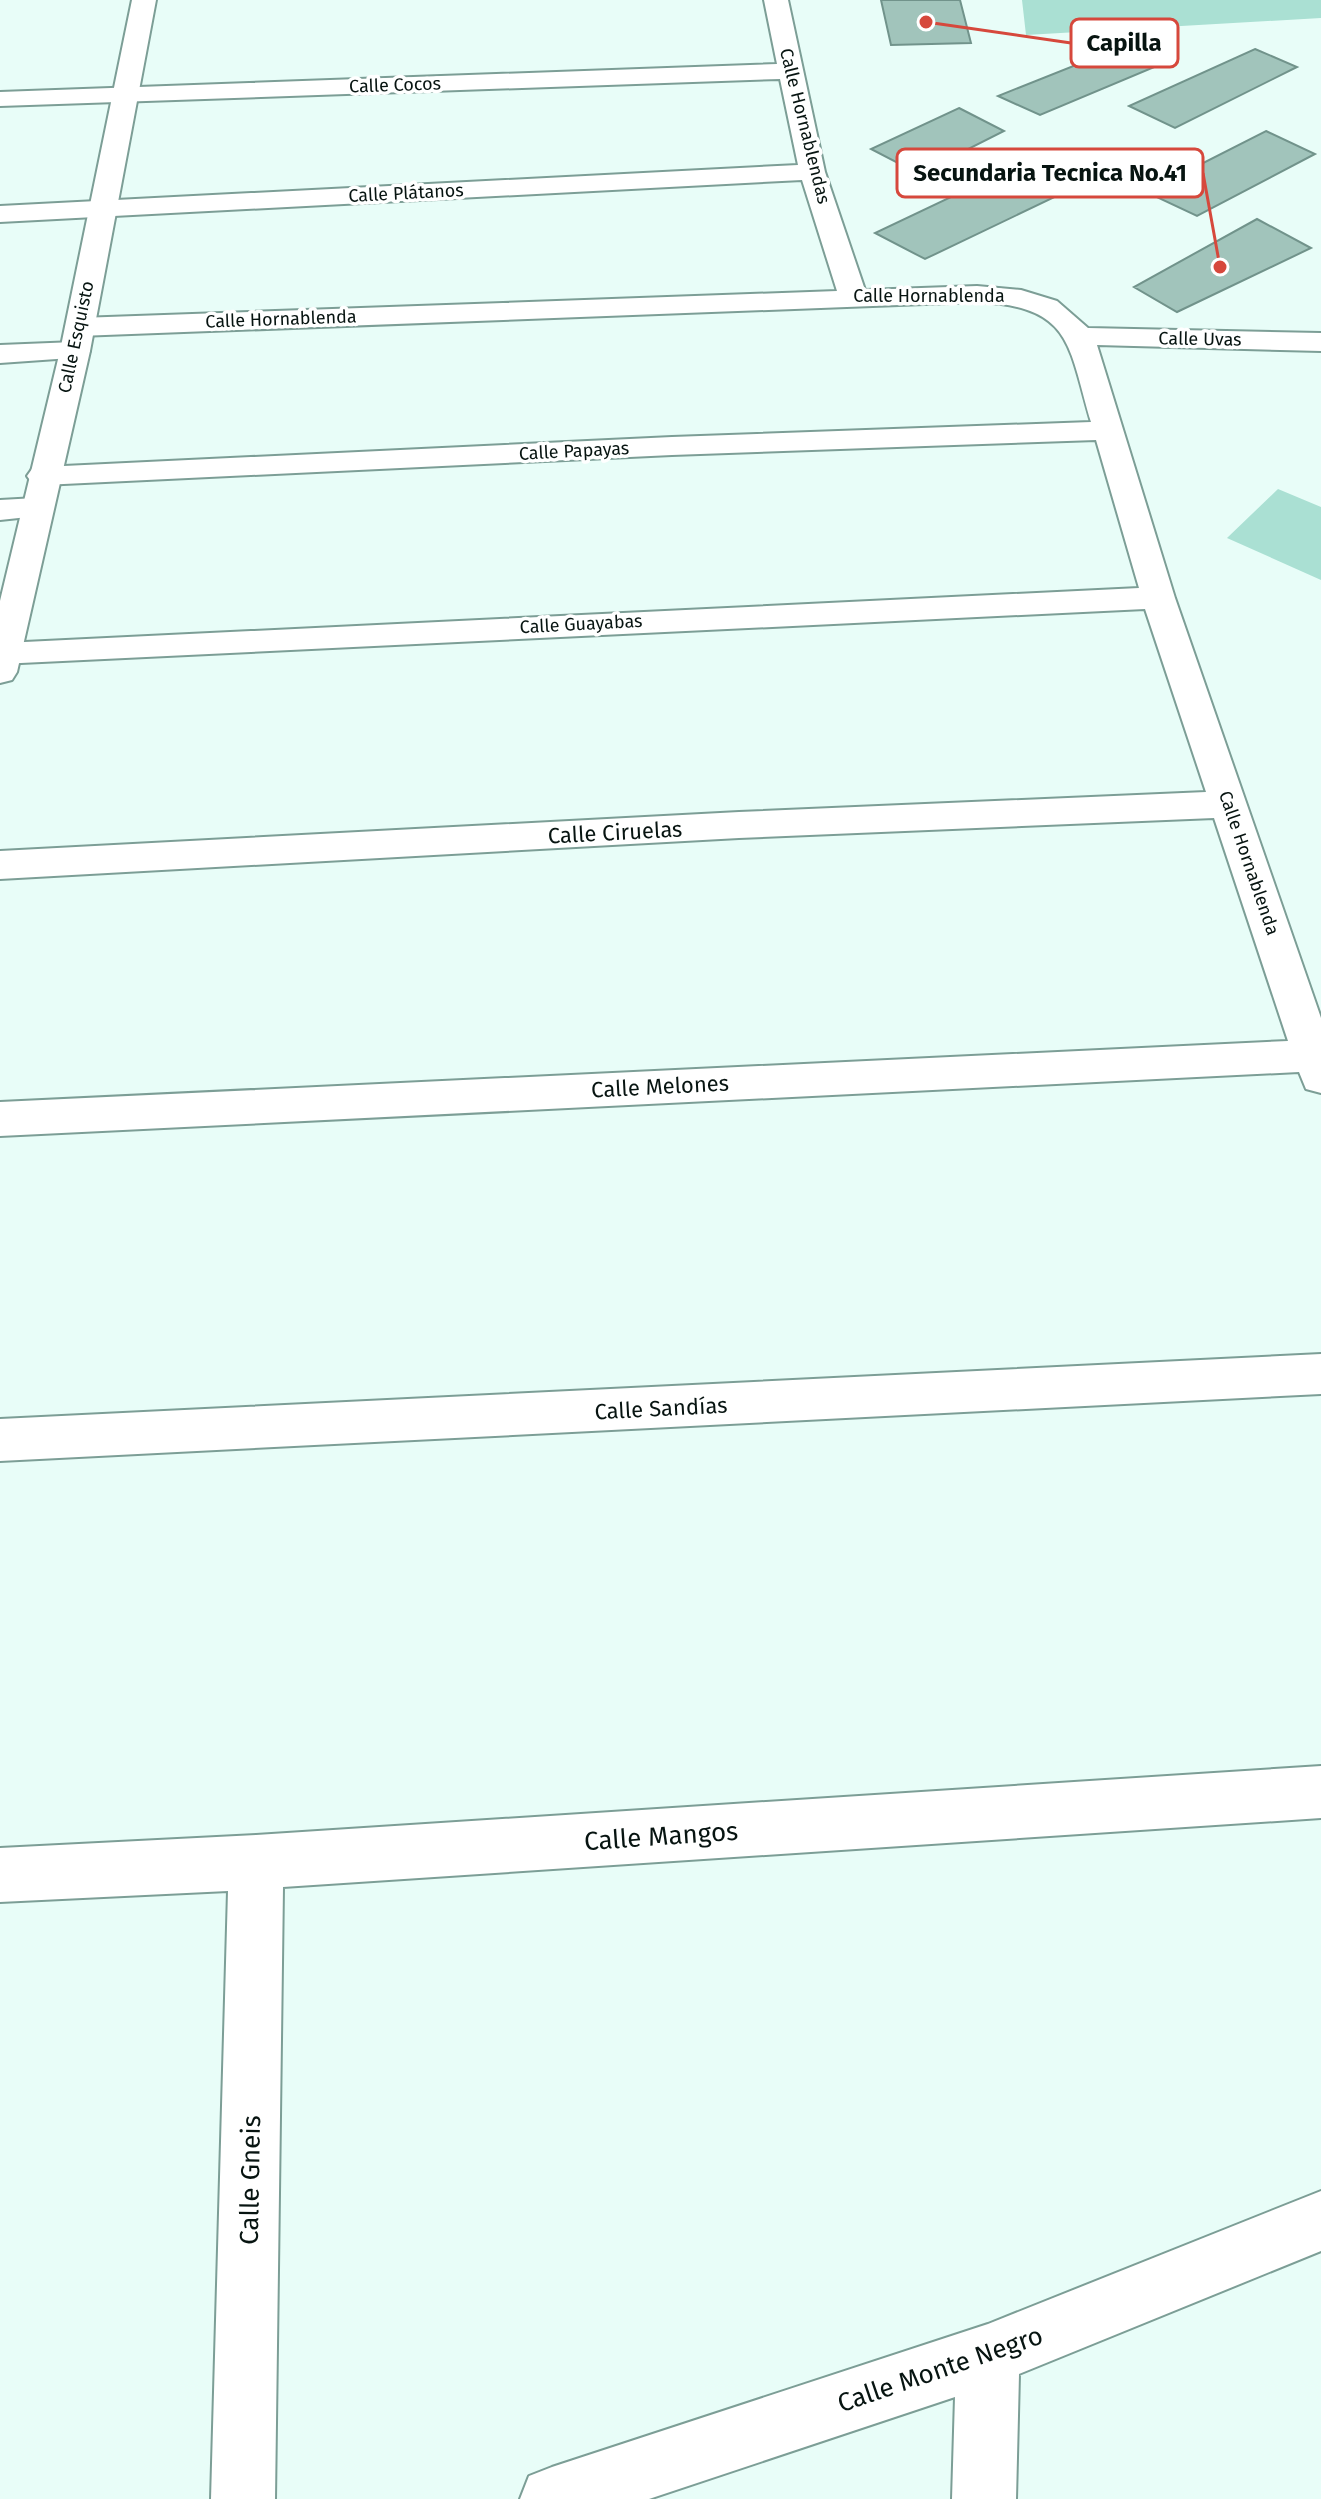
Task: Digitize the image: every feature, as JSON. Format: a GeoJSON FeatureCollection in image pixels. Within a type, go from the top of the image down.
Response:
{"type":"FeatureCollection","features":[{"type":"Feature","properties":{"kind":"street","name":"Calle Esquisto"},"geometry":{"type":"LineString","coordinates":[[2,663],[77,339],[144,0]]}},
{"type":"Feature","properties":{"kind":"street","name":"Calle Hornablendas"},"geometry":{"type":"LineString","coordinates":[[776,0],[812,172],[853,297]]}},
{"type":"Feature","properties":{"kind":"street","name":"Calle Cocos"},"geometry":{"type":"LineString","coordinates":[[0,99],[790,71]]}},
{"type":"Feature","properties":{"kind":"street","name":"Calle Plátanos"},"geometry":{"type":"LineString","coordinates":[[0,214],[812,172]]}},
{"type":"Feature","properties":{"kind":"street","name":"Calle Hornablenda"},"geometry":{"type":"LineString","coordinates":[[0,354],[77,339],[853,297],[977,294],[1032,299],[1052,307],[1067,319],[1080,336],[1158,598],[1319,1063]]}},
{"type":"Feature","properties":{"kind":"street","name":"Calle Uvas"},"geometry":{"type":"LineString","coordinates":[[1080,336],[1321,342]]}},
{"type":"Feature","properties":{"kind":"street","name":"Calle Papayas"},"geometry":{"type":"LineString","coordinates":[[43,476],[672,446],[1106,431]]}},
{"type":"Feature","properties":{"kind":"street"},"geometry":{"type":"LineString","coordinates":[[0,510],[36,508]]}},
{"type":"Feature","properties":{"kind":"street","name":"Calle Guayabas"},"geometry":{"type":"LineString","coordinates":[[2,663],[1158,598]]}},
{"type":"Feature","properties":{"kind":"street","name":"Calle Ciruelas"},"geometry":{"type":"LineString","coordinates":[[0,865],[739,825],[1230,804]]}},
{"type":"Feature","properties":{"kind":"street","name":"Calle Melones"},"geometry":{"type":"LineString","coordinates":[[0,1119],[1319,1063]]}},
{"type":"Feature","properties":{"kind":"street","name":"Calle Sandías"},"geometry":{"type":"LineString","coordinates":[[0,1440],[1321,1374]]}},
{"type":"Feature","properties":{"kind":"street","name":"Calle Mangos"},"geometry":{"type":"LineString","coordinates":[[0,1875],[256,1862],[1321,1792]]}},
{"type":"Feature","properties":{"kind":"street","name":"Calle Gneis"},"geometry":{"type":"LineString","coordinates":[[243,2499],[256,1862]]}},
{"type":"Feature","properties":{"kind":"street","name":"Calle Monte Negro"},"geometry":{"type":"LineString","coordinates":[[552,2499],[988,2355],[1321,2221]]}},
{"type":"Feature","properties":{"kind":"street"},"geometry":{"type":"LineString","coordinates":[[984,2499],[988,2355]]}},
{"type":"Feature","properties":{"kind":"green space"},"geometry":{"type":"Polygon","coordinates":[[[1022,0],[1321,0],[1321,18],[1026,35],[1022,0]]]}},
{"type":"Feature","properties":{"kind":"green space"},"geometry":{"type":"Polygon","coordinates":[[[1278,489],[1321,507],[1321,580],[1227,538],[1278,489]]]}},
{"type":"Feature","properties":{"kind":"building"},"geometry":{"type":"Polygon","coordinates":[[[881,0],[960,0],[971,43],[891,45],[881,0]]]}},
{"type":"Feature","properties":{"kind":"building"},"geometry":{"type":"Polygon","coordinates":[[[1131,43],[1171,60],[1040,115],[998,96],[1131,43]]]}},
{"type":"Feature","properties":{"kind":"building"},"geometry":{"type":"Polygon","coordinates":[[[1255,49],[1297,67],[1175,128],[1129,106],[1255,49]]]}},
{"type":"Feature","properties":{"kind":"building"},"geometry":{"type":"Polygon","coordinates":[[[959,108],[1004,131],[919,174],[871,149],[959,108]]]}},
{"type":"Feature","properties":{"kind":"building"},"geometry":{"type":"Polygon","coordinates":[[[1266,131],[1315,154],[1197,216],[1146,192],[1266,131]]]}},
{"type":"Feature","properties":{"kind":"building"},"geometry":{"type":"Polygon","coordinates":[[[1016,166],[1065,192],[925,259],[875,233],[1016,166]]]}},
{"type":"Feature","properties":{"kind":"building"},"geometry":{"type":"Polygon","coordinates":[[[1257,219],[1311,248],[1177,312],[1134,287],[1257,219]]]}},
{"type":"Feature","properties":{"kind":"place","name":"Capilla"},"geometry":{"type":"Point","coordinates":[926,22]}},
{"type":"Feature","properties":{"kind":"place","name":"Secundaria Tecnica No.41"},"geometry":{"type":"Point","coordinates":[1220,267]}}]}
